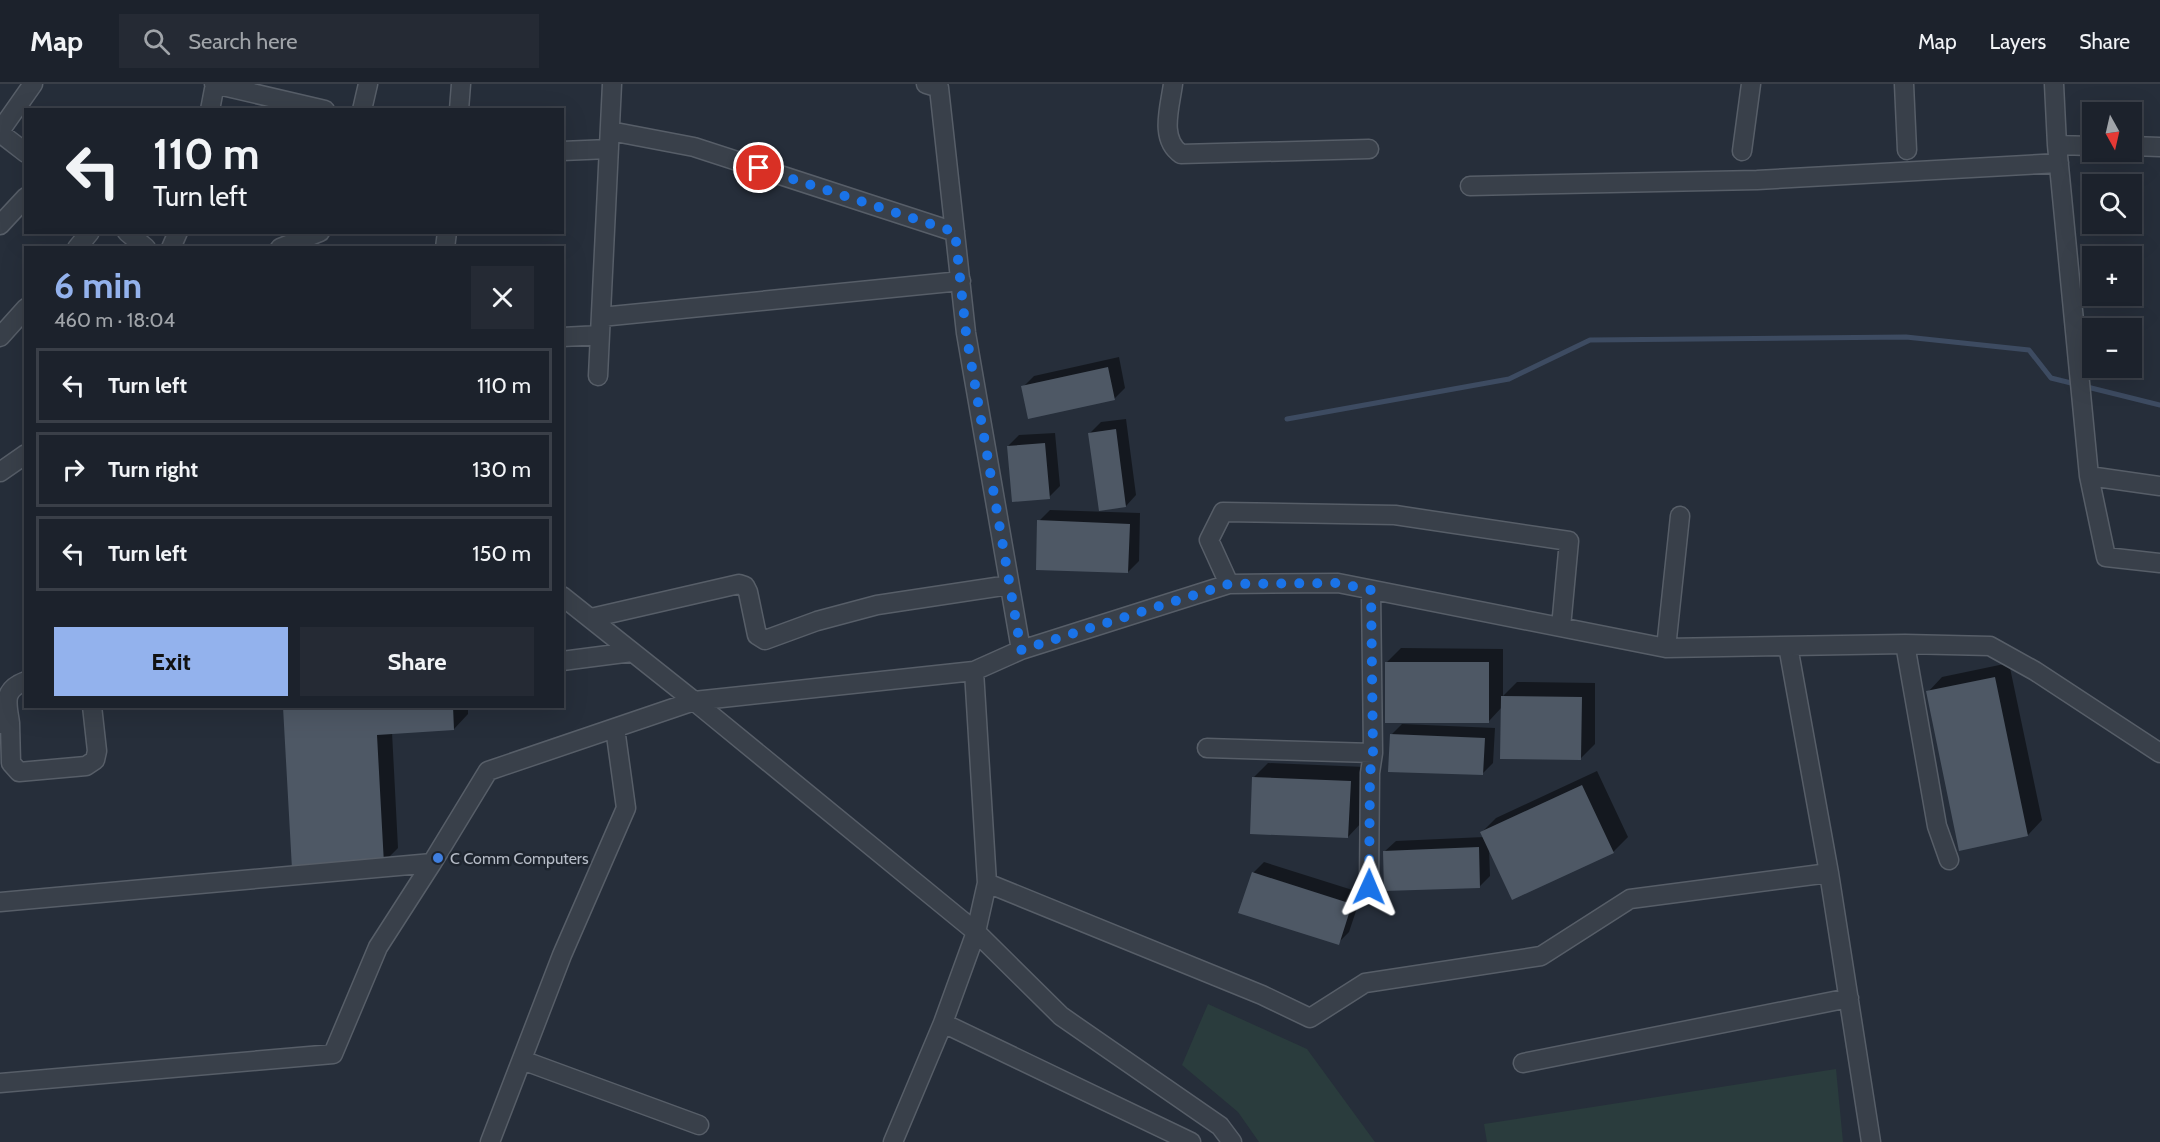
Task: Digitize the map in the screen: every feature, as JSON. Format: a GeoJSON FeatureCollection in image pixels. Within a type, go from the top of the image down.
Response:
{"type":"FeatureCollection","features":[{"type":"Feature","properties":{"kind":"street"},"geometry":{"type":"LineString","coordinates":[[24,151],[0,132],[33,84]]}},
{"type":"Feature","properties":{"kind":"street"},"geometry":{"type":"LineString","coordinates":[[210,108],[214,84],[316,108]]}},
{"type":"Feature","properties":{"kind":"street"},"geometry":{"type":"LineString","coordinates":[[362,108],[368,84]]}},
{"type":"Feature","properties":{"kind":"street"},"geometry":{"type":"LineString","coordinates":[[459,108],[461,84]]}},
{"type":"Feature","properties":{"kind":"street"},"geometry":{"type":"LineString","coordinates":[[598,376],[612,84]]}},
{"type":"Feature","properties":{"kind":"street"},"geometry":{"type":"LineString","coordinates":[[1173,84],[1167,132],[1174,149],[1181,154],[1369,149]]}},
{"type":"Feature","properties":{"kind":"street"},"geometry":{"type":"LineString","coordinates":[[1742,151],[1751,84]]}},
{"type":"Feature","properties":{"kind":"street"},"geometry":{"type":"LineString","coordinates":[[1904,84],[1907,150]]}},
{"type":"Feature","properties":{"kind":"street"},"geometry":{"type":"LineString","coordinates":[[2054,84],[2058,154],[2089,476],[2106,557],[2160,563]]}},
{"type":"Feature","properties":{"kind":"street"},"geometry":{"type":"LineString","coordinates":[[935,85],[966,333],[1021,650]]}},
{"type":"Feature","properties":{"kind":"street"},"geometry":{"type":"LineString","coordinates":[[564,152],[610,140],[694,147],[955,232]]}},
{"type":"Feature","properties":{"kind":"street"},"geometry":{"type":"LineString","coordinates":[[2142,146],[2160,147]]}},
{"type":"Feature","properties":{"kind":"street"},"geometry":{"type":"LineString","coordinates":[[1470,186],[1757,180],[2058,154],[2082,148]]}},
{"type":"Feature","properties":{"kind":"street"},"geometry":{"type":"LineString","coordinates":[[0,225],[24,198]]}},
{"type":"Feature","properties":{"kind":"street"},"geometry":{"type":"LineString","coordinates":[[79,246],[88,234]]}},
{"type":"Feature","properties":{"kind":"street"},"geometry":{"type":"LineString","coordinates":[[129,234],[144,246]]}},
{"type":"Feature","properties":{"kind":"street"},"geometry":{"type":"LineString","coordinates":[[285,246],[315,234]]}},
{"type":"Feature","properties":{"kind":"street"},"geometry":{"type":"LineString","coordinates":[[601,316],[961,281]]}},
{"type":"Feature","properties":{"kind":"street"},"geometry":{"type":"LineString","coordinates":[[0,337],[24,310]]}},
{"type":"Feature","properties":{"kind":"street"},"geometry":{"type":"LineString","coordinates":[[564,337],[600,335]]}},
{"type":"Feature","properties":{"kind":"street"},"geometry":{"type":"LineString","coordinates":[[0,472],[24,455]]}},
{"type":"Feature","properties":{"kind":"street"},"geometry":{"type":"LineString","coordinates":[[2089,476],[2160,486]]}},
{"type":"Feature","properties":{"kind":"street"},"geometry":{"type":"LineString","coordinates":[[1229,584],[1209,540],[1224,512],[1395,515],[1569,541],[1561,627]]}},
{"type":"Feature","properties":{"kind":"street"},"geometry":{"type":"LineString","coordinates":[[1666,648],[1680,516]]}},
{"type":"Feature","properties":{"kind":"street"},"geometry":{"type":"LineString","coordinates":[[0,1083],[333,1054],[378,947],[488,771],[694,701],[974,671],[1021,650],[1229,584],[1338,583],[1666,648],[1905,644],[1990,646],[2035,671],[2160,753]]}},
{"type":"Feature","properties":{"kind":"street"},"geometry":{"type":"LineString","coordinates":[[591,618],[739,584],[745,586],[748,592],[757,634],[765,640],[817,621],[877,605],[1010,585]]}},
{"type":"Feature","properties":{"kind":"street"},"geometry":{"type":"LineString","coordinates":[[1369,887],[1370,773],[1373,753],[1371,590]]}},
{"type":"Feature","properties":{"kind":"street"},"geometry":{"type":"LineString","coordinates":[[564,598],[976,932],[1061,1016],[1220,1126],[1232,1142]]}},
{"type":"Feature","properties":{"kind":"street"},"geometry":{"type":"LineString","coordinates":[[1905,644],[1937,826],[1948,860]]}},
{"type":"Feature","properties":{"kind":"street"},"geometry":{"type":"LineString","coordinates":[[1788,646],[1829,873],[1871,1142]]}},
{"type":"Feature","properties":{"kind":"street"},"geometry":{"type":"LineString","coordinates":[[564,661],[632,652]]}},
{"type":"Feature","properties":{"kind":"street"},"geometry":{"type":"LineString","coordinates":[[893,1142],[943,1023],[976,932],[987,883],[974,671]]}},
{"type":"Feature","properties":{"kind":"street"},"geometry":{"type":"LineString","coordinates":[[24,682],[11,690],[7,697],[5,724],[12,763],[19,772],[86,766],[95,760],[97,751],[92,708]]}},
{"type":"Feature","properties":{"kind":"street"},"geometry":{"type":"LineString","coordinates":[[490,1142],[562,956],[626,808],[615,728]]}},
{"type":"Feature","properties":{"kind":"street"},"geometry":{"type":"LineString","coordinates":[[1207,748],[1373,753]]}},
{"type":"Feature","properties":{"kind":"street"},"geometry":{"type":"LineString","coordinates":[[0,902],[432,863]]}},
{"type":"Feature","properties":{"kind":"street"},"geometry":{"type":"LineString","coordinates":[[987,883],[1262,995],[1310,1018],[1365,983],[1541,956],[1630,899],[1829,873]]}},
{"type":"Feature","properties":{"kind":"street"},"geometry":{"type":"LineString","coordinates":[[1524,1063],[1849,998]]}},
{"type":"Feature","properties":{"kind":"street"},"geometry":{"type":"LineString","coordinates":[[943,1023],[1191,1142]]}},
{"type":"Feature","properties":{"kind":"street"},"geometry":{"type":"LineString","coordinates":[[522,1060],[699,1125]]}},
{"type":"Feature","properties":{"kind":"shaded area"},"geometry":{"type":"Polygon","coordinates":[[[1208,1004],[1307,1049],[1375,1142],[1259,1142],[1238,1112],[1182,1065],[1208,1004]]]}},
{"type":"Feature","properties":{"kind":"shaded area"},"geometry":{"type":"Polygon","coordinates":[[[1836,1069],[1843,1142],[1487,1142],[1484,1124],[1836,1069]]]}},
{"type":"Feature","properties":{"kind":"building"},"geometry":{"type":"Polygon","coordinates":[[[1108,367],[1115,400],[1028,419],[1021,386],[1108,367]]]}},
{"type":"Feature","properties":{"kind":"building"},"geometry":{"type":"Polygon","coordinates":[[[1116,429],[1126,507],[1099,511],[1088,433],[1116,429]]]}},
{"type":"Feature","properties":{"kind":"building"},"geometry":{"type":"Polygon","coordinates":[[[1045,443],[1050,499],[1012,502],[1007,446],[1045,443]]]}},
{"type":"Feature","properties":{"kind":"building"},"geometry":{"type":"Polygon","coordinates":[[[1037,520],[1130,524],[1128,573],[1036,570],[1037,520]]]}},
{"type":"Feature","properties":{"kind":"building"},"geometry":{"type":"Polygon","coordinates":[[[1385,662],[1489,662],[1489,723],[1385,723],[1385,662]]]}},
{"type":"Feature","properties":{"kind":"building"},"geometry":{"type":"Polygon","coordinates":[[[1995,677],[2028,836],[1959,851],[1926,691],[1995,677]]]}},
{"type":"Feature","properties":{"kind":"building"},"geometry":{"type":"Polygon","coordinates":[[[1501,696],[1582,697],[1581,760],[1500,759],[1501,696]]]}},
{"type":"Feature","properties":{"kind":"building"},"geometry":{"type":"Polygon","coordinates":[[[283,708],[453,708],[454,730],[377,735],[384,864],[292,869],[283,708]]]}},
{"type":"Feature","properties":{"kind":"building"},"geometry":{"type":"Polygon","coordinates":[[[1390,734],[1485,738],[1483,775],[1388,772],[1390,734]]]}},
{"type":"Feature","properties":{"kind":"building"},"geometry":{"type":"Polygon","coordinates":[[[1252,777],[1351,781],[1348,838],[1250,834],[1252,777]]]}},
{"type":"Feature","properties":{"kind":"building"},"geometry":{"type":"Polygon","coordinates":[[[1582,785],[1614,853],[1512,900],[1480,832],[1582,785]]]}},
{"type":"Feature","properties":{"kind":"building"},"geometry":{"type":"Polygon","coordinates":[[[1479,847],[1480,888],[1384,891],[1383,851],[1479,847]]]}},
{"type":"Feature","properties":{"kind":"building"},"geometry":{"type":"Polygon","coordinates":[[[1252,872],[1352,904],[1339,945],[1238,913],[1252,872]]]}},
{"type":"Feature","properties":{"kind":"waterway"},"geometry":{"type":"LineString","coordinates":[[1287,419],[1509,379],[1590,340],[1906,337],[2029,350],[2051,378],[2160,405]]}},
{"type":"Feature","properties":{"kind":"place","name":"C Comm Computers"},"geometry":{"type":"Point","coordinates":[438,858]}},
{"type":"Feature","properties":{"kind":"route"},"geometry":{"type":"LineString","coordinates":[[759,168],[955,232],[966,333],[1021,650],[1229,584],[1338,583],[1371,590],[1373,753],[1370,773],[1369,887]]}}]}
